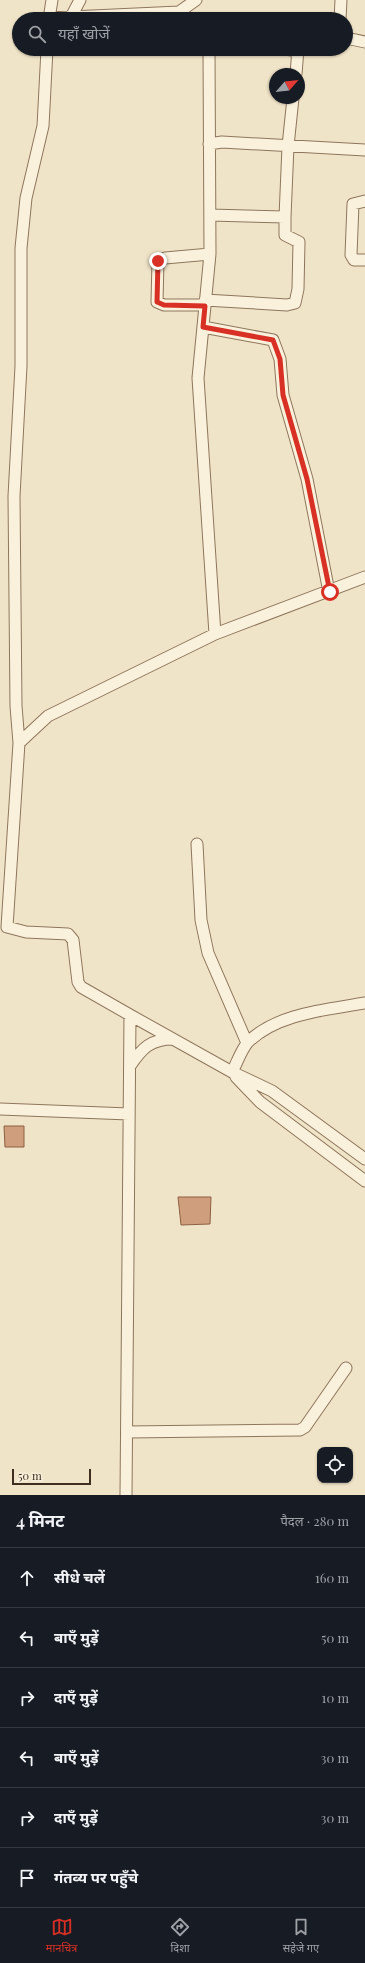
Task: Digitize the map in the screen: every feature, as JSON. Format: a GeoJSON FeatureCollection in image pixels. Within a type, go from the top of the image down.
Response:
{"type":"FeatureCollection","features":[{"type":"Feature","properties":{"kind":"street"},"geometry":{"type":"LineString","coordinates":[[50,12],[52,0]]}},
{"type":"Feature","properties":{"kind":"street"},"geometry":{"type":"LineString","coordinates":[[74,12],[80,0]]}},
{"type":"Feature","properties":{"kind":"street"},"geometry":{"type":"LineString","coordinates":[[179,12],[196,0]]}},
{"type":"Feature","properties":{"kind":"street"},"geometry":{"type":"LineString","coordinates":[[340,12],[341,0]]}},
{"type":"Feature","properties":{"kind":"street"},"geometry":{"type":"LineString","coordinates":[[353,39],[365,42]]}},
{"type":"Feature","properties":{"kind":"street"},"geometry":{"type":"LineString","coordinates":[[47,56],[43,126],[26,198],[21,248],[21,366],[14,496],[16,706],[18,743],[7,927],[26,932],[68,934],[73,940],[78,982],[81,987],[232,1072],[272,1091],[365,1159]]}},
{"type":"Feature","properties":{"kind":"street"},"geometry":{"type":"LineString","coordinates":[[209,56],[210,254],[198,378],[216,634]]}},
{"type":"Feature","properties":{"kind":"street"},"geometry":{"type":"LineString","coordinates":[[296,68],[298,56]]}},
{"type":"Feature","properties":{"kind":"street"},"geometry":{"type":"LineString","coordinates":[[210,254],[165,258],[158,261],[157,302],[164,305],[205,303],[287,305],[295,303],[298,288],[299,242],[285,235],[288,146],[292,104]]}},
{"type":"Feature","properties":{"kind":"street"},"geometry":{"type":"LineString","coordinates":[[209,144],[222,142],[365,150]]}},
{"type":"Feature","properties":{"kind":"street"},"geometry":{"type":"LineString","coordinates":[[365,201],[353,204],[351,256],[354,260],[365,260]]}},
{"type":"Feature","properties":{"kind":"street"},"geometry":{"type":"LineString","coordinates":[[210,215],[285,217]]}},
{"type":"Feature","properties":{"kind":"street"},"geometry":{"type":"LineString","coordinates":[[203,327],[273,340],[280,359],[283,395],[307,479],[330,592]]}},
{"type":"Feature","properties":{"kind":"street"},"geometry":{"type":"LineString","coordinates":[[18,743],[48,716],[216,634],[330,592],[365,577]]}},
{"type":"Feature","properties":{"kind":"street"},"geometry":{"type":"LineString","coordinates":[[197,844],[201,920],[208,954],[247,1043]]}},
{"type":"Feature","properties":{"kind":"street"},"geometry":{"type":"LineString","coordinates":[[232,1072],[247,1043],[270,1025],[311,1012],[365,1003]]}},
{"type":"Feature","properties":{"kind":"street"},"geometry":{"type":"LineString","coordinates":[[126,1495],[130,1015]]}},
{"type":"Feature","properties":{"kind":"street"},"geometry":{"type":"LineString","coordinates":[[130,1066],[138,1053],[148,1045],[160,1039],[173,1039]]}},
{"type":"Feature","properties":{"kind":"street"},"geometry":{"type":"LineString","coordinates":[[232,1072],[260,1102],[365,1181]]}},
{"type":"Feature","properties":{"kind":"street"},"geometry":{"type":"LineString","coordinates":[[0,1109],[129,1114]]}},
{"type":"Feature","properties":{"kind":"street"},"geometry":{"type":"LineString","coordinates":[[127,1432],[300,1430],[305,1427],[346,1368]]}},
{"type":"Feature","properties":{"kind":"building"},"geometry":{"type":"Polygon","coordinates":[[[4,1126],[24,1126],[24,1147],[5,1147],[4,1126]]]}},
{"type":"Feature","properties":{"kind":"building"},"geometry":{"type":"Polygon","coordinates":[[[178,1197],[211,1197],[210,1224],[181,1225],[178,1197]]]}},
{"type":"Feature","properties":{"kind":"route"},"geometry":{"type":"LineString","coordinates":[[158,261],[156,299],[159,304],[205,306],[203,327],[273,340],[280,359],[283,395],[307,479],[330,592]]}}]}
